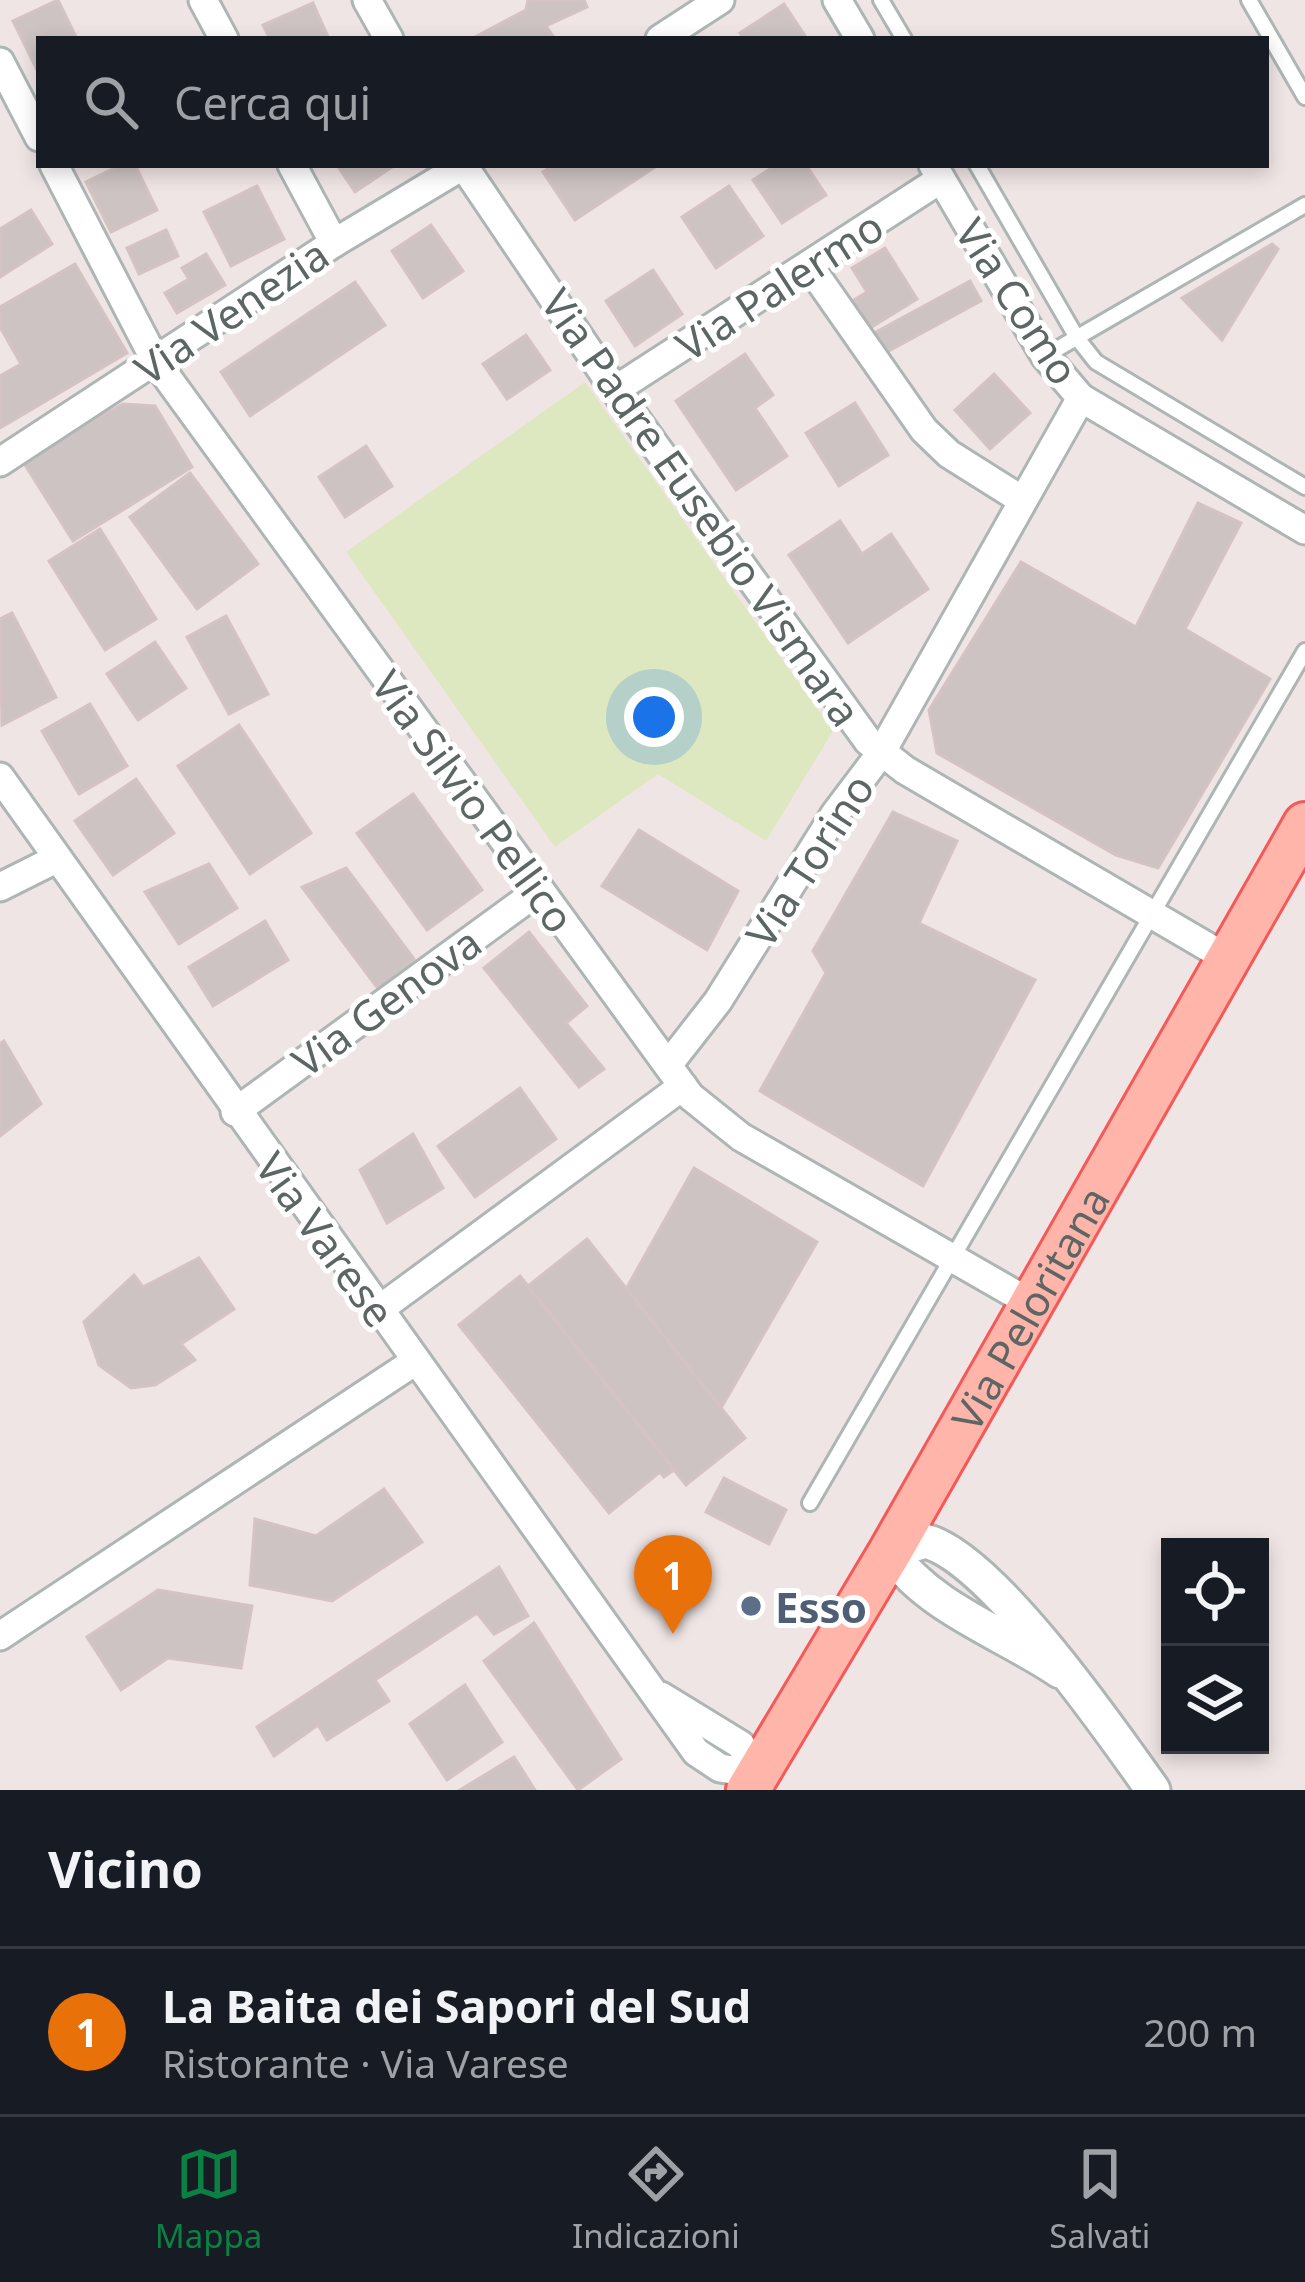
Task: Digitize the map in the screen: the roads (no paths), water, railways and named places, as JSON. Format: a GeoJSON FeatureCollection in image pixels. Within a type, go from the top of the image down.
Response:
{"type":"FeatureCollection","features":[{"type":"Feature","properties":{"kind":"main road","name":"Via Peloritana"},"geometry":{"type":"LineString","coordinates":[[753,1782],[890,1552],[1305,824]]}},
{"type":"Feature","properties":{"kind":"street"},"geometry":{"type":"LineString","coordinates":[[203,0],[222,36]]}},
{"type":"Feature","properties":{"kind":"street"},"geometry":{"type":"LineString","coordinates":[[367,0],[387,36]]}},
{"type":"Feature","properties":{"kind":"street"},"geometry":{"type":"LineString","coordinates":[[665,36],[720,0]]}},
{"type":"Feature","properties":{"kind":"street"},"geometry":{"type":"LineString","coordinates":[[837,0],[858,36]]}},
{"type":"Feature","properties":{"kind":"street"},"geometry":{"type":"LineString","coordinates":[[0,62],[36,130]]}},
{"type":"Feature","properties":{"kind":"street","name":"Via Silvio Pellico"},"geometry":{"type":"LineString","coordinates":[[56,168],[156,362],[675,1076],[709,1115],[741,1137],[1029,1302]]}},
{"type":"Feature","properties":{"kind":"street"},"geometry":{"type":"LineString","coordinates":[[294,168],[334,243]]}},
{"type":"Feature","properties":{"kind":"street","name":"Via Venezia"},"geometry":{"type":"LineString","coordinates":[[0,461],[334,243],[459,168]]}},
{"type":"Feature","properties":{"kind":"street","name":"Via Padre Eusebio Vismara"},"geometry":{"type":"LineString","coordinates":[[466,168],[615,390],[856,729],[881,753],[1226,957]]}},
{"type":"Feature","properties":{"kind":"street","name":"Via Palermo"},"geometry":{"type":"LineString","coordinates":[[615,390],[810,267],[937,172]]}},
{"type":"Feature","properties":{"kind":"street","name":"Via Como"},"geometry":{"type":"LineString","coordinates":[[937,172],[1045,356],[1081,398],[1305,530]]}},
{"type":"Feature","properties":{"kind":"street"},"geometry":{"type":"LineString","coordinates":[[810,267],[924,430],[949,454],[1022,500]]}},
{"type":"Feature","properties":{"kind":"street","name":"Via Torino"},"geometry":{"type":"LineString","coordinates":[[377,1311],[675,1076],[835,814],[881,753],[1081,398]]}},
{"type":"Feature","properties":{"kind":"street","name":"Via Varese"},"geometry":{"type":"LineString","coordinates":[[0,777],[54,860],[377,1311],[661,1696],[741,1745],[753,1782]]}},
{"type":"Feature","properties":{"kind":"street"},"geometry":{"type":"LineString","coordinates":[[0,887],[54,860]]}},
{"type":"Feature","properties":{"kind":"street","name":"Via Genova"},"geometry":{"type":"LineString","coordinates":[[235,1112],[538,891]]}},
{"type":"Feature","properties":{"kind":"street"},"geometry":{"type":"LineString","coordinates":[[0,1636],[414,1362]]}},
{"type":"Feature","properties":{"kind":"street"},"geometry":{"type":"LineString","coordinates":[[1060,1671],[1011,1637],[936,1599],[906,1574],[890,1552],[925,1541],[968,1563],[1060,1671],[1153,1790]]}},
{"type":"Feature","properties":{"kind":"lane"},"geometry":{"type":"LineString","coordinates":[[881,0],[902,36]]}},
{"type":"Feature","properties":{"kind":"lane"},"geometry":{"type":"LineString","coordinates":[[1249,0],[1305,97]]}},
{"type":"Feature","properties":{"kind":"lane"},"geometry":{"type":"LineString","coordinates":[[978,168],[1077,338],[1096,362],[1305,487]]}},
{"type":"Feature","properties":{"kind":"lane"},"geometry":{"type":"LineString","coordinates":[[1045,356],[1305,205]]}},
{"type":"Feature","properties":{"kind":"lane"},"geometry":{"type":"LineString","coordinates":[[810,1503],[955,1262],[1305,650]]}},
{"type":"Feature","properties":{"kind":"place","name":"Esso"},"geometry":{"type":"Point","coordinates":[751,1606]}},
{"type":"Feature","properties":{"kind":"place","name":"La Baita dei Sapori del Sud"},"geometry":{"type":"Point","coordinates":[673,1634]}}]}
